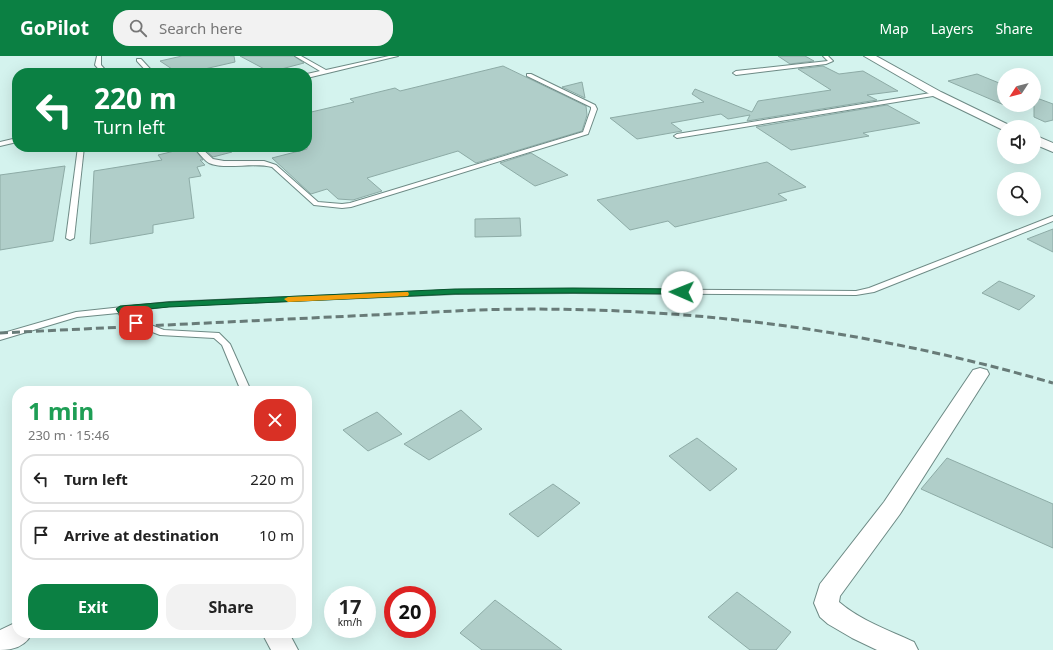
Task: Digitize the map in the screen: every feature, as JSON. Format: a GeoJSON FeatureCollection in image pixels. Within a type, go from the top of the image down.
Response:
{"type":"FeatureCollection","features":[{"type":"Feature","properties":{"kind":"street"},"geometry":{"type":"LineString","coordinates":[[869,56],[937,94],[997,123]]}},
{"type":"Feature","properties":{"kind":"street"},"geometry":{"type":"LineString","coordinates":[[1041,142],[1053,148]]}},
{"type":"Feature","properties":{"kind":"street"},"geometry":{"type":"LineString","coordinates":[[905,650],[838,617],[828,608],[826,603],[827,598],[829,591],[892,508],[980,374]]}},
{"type":"Feature","properties":{"kind":"street"},"geometry":{"type":"LineString","coordinates":[[0,643],[12,637]]}},
{"type":"Feature","properties":{"kind":"street"},"geometry":{"type":"LineString","coordinates":[[278,638],[285,650]]}},
{"type":"Feature","properties":{"kind":"lane"},"geometry":{"type":"LineString","coordinates":[[99,56],[98,65],[101,68]]}},
{"type":"Feature","properties":{"kind":"lane"},"geometry":{"type":"LineString","coordinates":[[297,56],[325,72]]}},
{"type":"Feature","properties":{"kind":"lane"},"geometry":{"type":"LineString","coordinates":[[312,75],[393,56]]}},
{"type":"Feature","properties":{"kind":"lane"},"geometry":{"type":"LineString","coordinates":[[736,73],[826,63],[831,61],[825,56]]}},
{"type":"Feature","properties":{"kind":"lane"},"geometry":{"type":"LineString","coordinates":[[139,60],[146,68]]}},
{"type":"Feature","properties":{"kind":"lane"},"geometry":{"type":"LineString","coordinates":[[202,152],[211,161],[224,163],[264,163],[274,166],[316,204],[342,206],[351,205],[586,133],[594,109],[593,106],[529,74]]}},
{"type":"Feature","properties":{"kind":"lane"},"geometry":{"type":"LineString","coordinates":[[677,136],[937,94]]}},
{"type":"Feature","properties":{"kind":"lane"},"geometry":{"type":"LineString","coordinates":[[0,144],[12,141]]}},
{"type":"Feature","properties":{"kind":"lane"},"geometry":{"type":"LineString","coordinates":[[70,238],[80,152]]}},
{"type":"Feature","properties":{"kind":"lane"},"geometry":{"type":"LineString","coordinates":[[0,337],[76,315],[169,304],[455,292],[573,290],[856,293],[871,290],[1053,218]]}},
{"type":"Feature","properties":{"kind":"lane"},"geometry":{"type":"LineString","coordinates":[[120,309],[127,319],[163,333],[216,335],[226,344],[244,386]]}},
{"type":"Feature","properties":{"kind":"building"},"geometry":{"type":"Polygon","coordinates":[[[182,56],[234,56],[235,62],[209,68],[170,68],[160,61],[182,56]]]}},
{"type":"Feature","properties":{"kind":"building"},"geometry":{"type":"Polygon","coordinates":[[[240,56],[294,56],[304,63],[285,68],[262,68],[240,56]]]}},
{"type":"Feature","properties":{"kind":"building"},"geometry":{"type":"Polygon","coordinates":[[[778,56],[805,56],[814,61],[790,64],[778,56]]]}},
{"type":"Feature","properties":{"kind":"building"},"geometry":{"type":"Polygon","coordinates":[[[503,66],[586,106],[587,115],[582,131],[476,163],[458,151],[367,178],[382,191],[353,200],[338,199],[327,189],[311,194],[272,158],[295,152],[312,152],[312,112],[354,102],[350,99],[395,88],[400,91],[503,66]]]}},
{"type":"Feature","properties":{"kind":"building"},"geometry":{"type":"Polygon","coordinates":[[[823,66],[839,74],[863,71],[898,91],[867,95],[877,100],[747,121],[750,115],[728,119],[721,114],[671,123],[682,131],[637,139],[610,118],[704,102],[692,94],[695,89],[752,112],[758,101],[831,90],[798,69],[823,66]]]}},
{"type":"Feature","properties":{"kind":"building"},"geometry":{"type":"Polygon","coordinates":[[[977,74],[997,82],[997,102],[948,81],[977,74]]]}},
{"type":"Feature","properties":{"kind":"building"},"geometry":{"type":"Polygon","coordinates":[[[582,82],[585,98],[562,87],[582,82]]]}},
{"type":"Feature","properties":{"kind":"building"},"geometry":{"type":"Polygon","coordinates":[[[1041,100],[1053,104],[1053,120],[1045,122],[1034,117],[1034,112],[1041,112],[1041,100]]]}},
{"type":"Feature","properties":{"kind":"building"},"geometry":{"type":"Polygon","coordinates":[[[887,105],[920,123],[863,133],[869,136],[791,150],[756,127],[887,105]]]}},
{"type":"Feature","properties":{"kind":"building"},"geometry":{"type":"Polygon","coordinates":[[[170,152],[197,152],[203,160],[200,160],[205,165],[197,167],[201,176],[189,178],[194,218],[153,225],[153,233],[90,244],[94,171],[162,160],[158,155],[170,152]]]}},
{"type":"Feature","properties":{"kind":"building"},"geometry":{"type":"Polygon","coordinates":[[[208,152],[232,152],[213,157],[208,152]]]}},
{"type":"Feature","properties":{"kind":"building"},"geometry":{"type":"Polygon","coordinates":[[[531,153],[568,175],[535,186],[500,163],[531,153]]]}},
{"type":"Feature","properties":{"kind":"building"},"geometry":{"type":"Polygon","coordinates":[[[767,162],[806,187],[778,194],[787,200],[675,227],[668,221],[630,230],[597,200],[767,162]]]}},
{"type":"Feature","properties":{"kind":"building"},"geometry":{"type":"Polygon","coordinates":[[[65,166],[53,241],[0,250],[0,175],[65,166]]]}},
{"type":"Feature","properties":{"kind":"building"},"geometry":{"type":"Polygon","coordinates":[[[520,218],[521,236],[475,237],[475,219],[520,218]]]}},
{"type":"Feature","properties":{"kind":"building"},"geometry":{"type":"Polygon","coordinates":[[[1053,229],[1053,252],[1027,239],[1053,229]]]}},
{"type":"Feature","properties":{"kind":"building"},"geometry":{"type":"Polygon","coordinates":[[[999,281],[1035,296],[1019,310],[982,293],[999,281]]]}},
{"type":"Feature","properties":{"kind":"building"},"geometry":{"type":"Polygon","coordinates":[[[461,410],[482,429],[429,460],[404,444],[461,410]]]}},
{"type":"Feature","properties":{"kind":"building"},"geometry":{"type":"Polygon","coordinates":[[[377,412],[402,434],[368,451],[343,430],[377,412]]]}},
{"type":"Feature","properties":{"kind":"building"},"geometry":{"type":"Polygon","coordinates":[[[697,438],[737,469],[710,491],[669,456],[697,438]]]}},
{"type":"Feature","properties":{"kind":"building"},"geometry":{"type":"Polygon","coordinates":[[[947,458],[1053,504],[1053,548],[921,489],[947,458]]]}},
{"type":"Feature","properties":{"kind":"building"},"geometry":{"type":"Polygon","coordinates":[[[553,484],[580,503],[538,537],[509,514],[553,484]]]}},
{"type":"Feature","properties":{"kind":"building"},"geometry":{"type":"Polygon","coordinates":[[[737,592],[791,632],[776,650],[750,650],[708,617],[737,592]]]}},
{"type":"Feature","properties":{"kind":"building"},"geometry":{"type":"Polygon","coordinates":[[[495,600],[562,650],[482,650],[460,633],[495,600]]]}},
{"type":"Feature","properties":{"kind":"railway"},"geometry":{"type":"LineString","coordinates":[[0,333],[476,310],[550,309],[623,311],[696,316],[839,334],[982,364],[1053,383]]}},
{"type":"Feature","properties":{"kind":"slow traffic"},"geometry":{"type":"LineString","coordinates":[[288,299],[405,294]]}},
{"type":"Feature","properties":{"kind":"route"},"geometry":{"type":"LineString","coordinates":[[136,323],[127,319],[120,309],[169,304],[455,292],[573,290],[682,292]]}}]}
